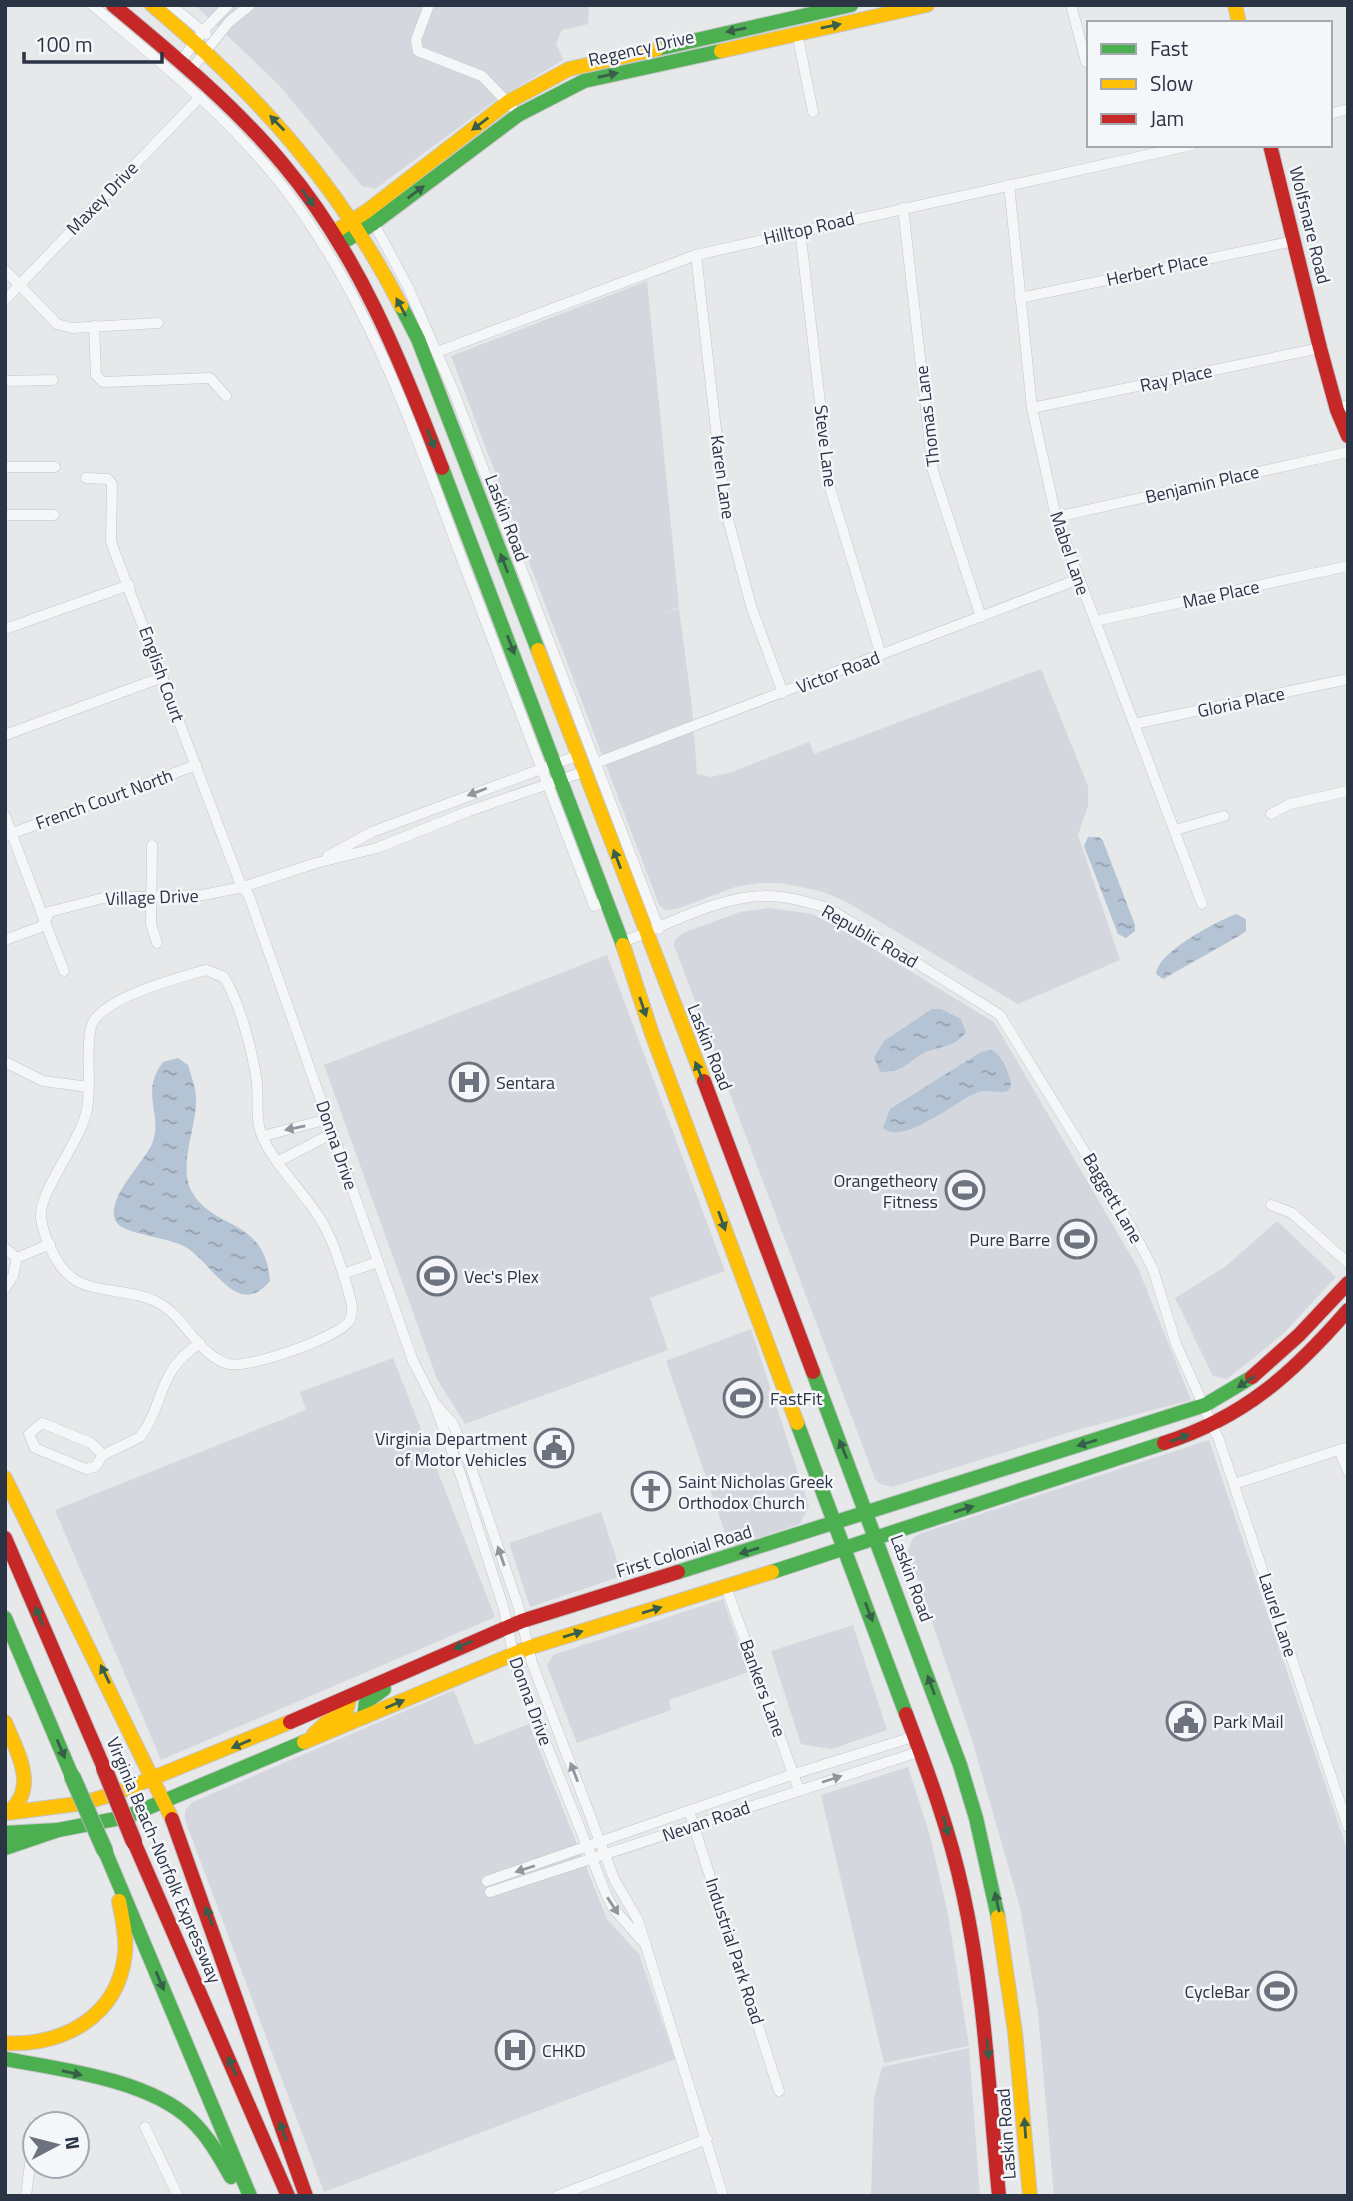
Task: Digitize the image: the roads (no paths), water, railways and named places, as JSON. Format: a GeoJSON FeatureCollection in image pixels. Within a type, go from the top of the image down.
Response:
{"type":"FeatureCollection","features":[{"type":"Feature","properties":{"kind":"main road","name":"Laskin Road"},"geometry":{"type":"LineString","coordinates":[[113,5],[186,66],[283,164],[395,347],[554,783],[622,942],[642,1006],[919,1744],[955,1859],[973,1944],[986,2030],[999,2196]]}},
{"type":"Feature","properties":{"kind":"main road","name":"Laskin Road"},"geometry":{"type":"LineString","coordinates":[[152,5],[204,40],[363,221],[418,339],[535,624],[579,755],[591,767],[960,1765],[995,1893],[1016,2019],[1030,2196]]}},
{"type":"Feature","properties":{"kind":"main road","name":"Regency Drive"},"geometry":{"type":"LineString","coordinates":[[330,242],[363,221],[569,69],[793,11],[851,5]]}},
{"type":"Feature","properties":{"kind":"main road","name":"Regency Drive"},"geometry":{"type":"LineString","coordinates":[[513,108],[584,80],[927,5]]}},
{"type":"Feature","properties":{"kind":"main road"},"geometry":{"type":"LineString","coordinates":[[793,11],[797,33]]}},
{"type":"Feature","properties":{"kind":"main road","name":"Wolfsnare Road"},"geometry":{"type":"LineString","coordinates":[[1270,147],[1321,348],[1343,408],[1348,436]]}},
{"type":"Feature","properties":{"kind":"main road","name":"First Colonial Road"},"geometry":{"type":"LineString","coordinates":[[6,1814],[84,1803],[156,1780],[515,1624],[1205,1405],[1245,1383],[1272,1362],[1348,1283]]}},
{"type":"Feature","properties":{"kind":"main road"},"geometry":{"type":"LineString","coordinates":[[5,1833],[58,1830],[110,1821],[165,1801],[520,1651],[726,1587],[1214,1426],[1239,1413],[1277,1385],[1348,1310]]}},
{"type":"Feature","properties":{"kind":"main road"},"geometry":{"type":"LineString","coordinates":[[5,1478],[165,1801],[210,1919],[306,2196]]}},
{"type":"Feature","properties":{"kind":"main road","name":"Virginia Beach-Norfolk Expressway"},"geometry":{"type":"LineString","coordinates":[[5,1538],[288,2196]]}},
{"type":"Feature","properties":{"kind":"main road"},"geometry":{"type":"LineString","coordinates":[[5,1618],[250,2196]]}},
{"type":"Feature","properties":{"kind":"main road"},"geometry":{"type":"LineString","coordinates":[[364,1717],[366,1702],[385,1689],[399,1673]]}},
{"type":"Feature","properties":{"kind":"main road"},"geometry":{"type":"LineString","coordinates":[[306,1742],[327,1722],[346,1712],[350,1696]]}},
{"type":"Feature","properties":{"kind":"main road"},"geometry":{"type":"LineString","coordinates":[[5,1722],[27,1786],[21,1804],[6,1814]]}},
{"type":"Feature","properties":{"kind":"main road"},"geometry":{"type":"LineString","coordinates":[[5,1848],[58,1830]]}},
{"type":"Feature","properties":{"kind":"main road"},"geometry":{"type":"LineString","coordinates":[[5,2043],[32,2045],[60,2039],[83,2027],[111,1997],[125,1955],[115,1873]]}},
{"type":"Feature","properties":{"kind":"main road"},"geometry":{"type":"LineString","coordinates":[[5,2059],[139,2088],[168,2101],[204,2132],[241,2196]]}},
{"type":"Feature","properties":{"kind":"street","name":"Laskin Road"},"geometry":{"type":"LineString","coordinates":[[92,5],[200,97],[261,160],[330,242]]}},
{"type":"Feature","properties":{"kind":"street","name":"Laskin Road"},"geometry":{"type":"LineString","coordinates":[[171,5],[204,40]]}},
{"type":"Feature","properties":{"kind":"street"},"geometry":{"type":"LineString","coordinates":[[186,66],[228,5]]}},
{"type":"Feature","properties":{"kind":"street"},"geometry":{"type":"LineString","coordinates":[[204,40],[250,5]]}},
{"type":"Feature","properties":{"kind":"street"},"geometry":{"type":"LineString","coordinates":[[429,5],[416,40],[418,51],[482,76],[513,108]]}},
{"type":"Feature","properties":{"kind":"street"},"geometry":{"type":"LineString","coordinates":[[1071,5],[1086,62]]}},
{"type":"Feature","properties":{"kind":"street"},"geometry":{"type":"LineString","coordinates":[[797,33],[813,112]]}},
{"type":"Feature","properties":{"kind":"street","name":"Maxey Drive"},"geometry":{"type":"LineString","coordinates":[[5,300],[200,97]]}},
{"type":"Feature","properties":{"kind":"street","name":"Hilltop Road"},"geometry":{"type":"LineString","coordinates":[[437,352],[696,255],[1183,147]]}},
{"type":"Feature","properties":{"kind":"street","name":"Mabel Lane"},"geometry":{"type":"LineString","coordinates":[[1009,185],[1032,408],[1056,517],[1202,904]]}},
{"type":"Feature","properties":{"kind":"street","name":"Thomas Lane"},"geometry":{"type":"LineString","coordinates":[[903,208],[933,471],[981,617]]}},
{"type":"Feature","properties":{"kind":"street","name":"Laskin Road"},"geometry":{"type":"LineString","coordinates":[[363,221],[408,287],[437,352],[535,624],[591,767]]}},
{"type":"Feature","properties":{"kind":"street","name":"Steve Lane"},"geometry":{"type":"LineString","coordinates":[[800,230],[830,488],[881,655]]}},
{"type":"Feature","properties":{"kind":"street","name":"Herbert Place"},"geometry":{"type":"LineString","coordinates":[[1020,298],[1294,241]]}},
{"type":"Feature","properties":{"kind":"street","name":"Karen Lane"},"geometry":{"type":"LineString","coordinates":[[696,255],[726,508],[751,606],[783,693]]}},
{"type":"Feature","properties":{"kind":"street"},"geometry":{"type":"LineString","coordinates":[[5,271],[57,324],[72,327],[158,323]]}},
{"type":"Feature","properties":{"kind":"street"},"geometry":{"type":"LineString","coordinates":[[94,326],[96,375],[103,382],[210,379],[226,397]]}},
{"type":"Feature","properties":{"kind":"street","name":"Ray Place"},"geometry":{"type":"LineString","coordinates":[[1032,408],[1321,348]]}},
{"type":"Feature","properties":{"kind":"street"},"geometry":{"type":"LineString","coordinates":[[5,381],[53,380]]}},
{"type":"Feature","properties":{"kind":"street","name":"Benjamin Place"},"geometry":{"type":"LineString","coordinates":[[1056,517],[1348,452]]}},
{"type":"Feature","properties":{"kind":"street"},"geometry":{"type":"LineString","coordinates":[[5,467],[55,467]]}},
{"type":"Feature","properties":{"kind":"street","name":"English Court"},"geometry":{"type":"LineString","coordinates":[[86,478],[108,478],[112,484],[111,541],[243,887]]}},
{"type":"Feature","properties":{"kind":"street"},"geometry":{"type":"LineString","coordinates":[[5,515],[54,515]]}},
{"type":"Feature","properties":{"kind":"street","name":"Mae Place"},"geometry":{"type":"LineString","coordinates":[[1095,621],[1348,566]]}},
{"type":"Feature","properties":{"kind":"street","name":"Victor Road"},"geometry":{"type":"LineString","coordinates":[[591,767],[1079,579]]}},
{"type":"Feature","properties":{"kind":"street"},"geometry":{"type":"LineString","coordinates":[[5,629],[129,584]]}},
{"type":"Feature","properties":{"kind":"street"},"geometry":{"type":"LineString","coordinates":[[5,735],[163,677]]}},
{"type":"Feature","properties":{"kind":"street","name":"Gloria Place"},"geometry":{"type":"LineString","coordinates":[[1134,724],[1348,679]]}},
{"type":"Feature","properties":{"kind":"street","name":"Village Drive"},"geometry":{"type":"LineString","coordinates":[[316,863],[372,832],[579,755]]}},
{"type":"Feature","properties":{"kind":"street","name":"French Court North"},"geometry":{"type":"LineString","coordinates":[[8,835],[196,765]]}},
{"type":"Feature","properties":{"kind":"street","name":"Village Drive"},"geometry":{"type":"LineString","coordinates":[[45,922],[49,912],[85,901],[203,895],[243,887],[316,863],[377,848],[591,767]]}},
{"type":"Feature","properties":{"kind":"street"},"geometry":{"type":"LineString","coordinates":[[1271,814],[1290,804],[1348,791]]}},
{"type":"Feature","properties":{"kind":"street"},"geometry":{"type":"LineString","coordinates":[[5,816],[8,835],[64,971]]}},
{"type":"Feature","properties":{"kind":"street"},"geometry":{"type":"LineString","coordinates":[[1175,830],[1224,816]]}},
{"type":"Feature","properties":{"kind":"street"},"geometry":{"type":"LineString","coordinates":[[152,845],[151,924],[157,943]]}},
{"type":"Feature","properties":{"kind":"street","name":"Donna Drive"},"geometry":{"type":"LineString","coordinates":[[243,887],[250,896],[413,1361],[434,1402],[515,1624],[520,1651],[621,1893],[638,1920],[723,2196]]}},
{"type":"Feature","properties":{"kind":"street","name":"Republic Road"},"geometry":{"type":"LineString","coordinates":[[622,942],[722,904],[762,896],[797,899],[828,908],[1000,1016],[1061,1111]]}},
{"type":"Feature","properties":{"kind":"street"},"geometry":{"type":"LineString","coordinates":[[5,940],[40,927],[45,922]]}},
{"type":"Feature","properties":{"kind":"street"},"geometry":{"type":"LineString","coordinates":[[213,970],[227,982],[256,1076],[257,1112],[262,1136],[277,1162],[318,1216],[343,1273],[352,1312],[341,1331],[277,1355],[238,1365],[212,1355],[171,1311],[147,1297],[77,1281],[63,1269],[41,1222],[42,1203],[83,1126],[89,1087],[90,1030],[97,1014],[163,984],[213,970]]}},
{"type":"Feature","properties":{"kind":"street"},"geometry":{"type":"LineString","coordinates":[[5,1062],[43,1081],[89,1087]]}},
{"type":"Feature","properties":{"kind":"street","name":"Baggett Lane"},"geometry":{"type":"LineString","coordinates":[[1061,1111],[1140,1244],[1159,1287],[1176,1344],[1205,1405]]}},
{"type":"Feature","properties":{"kind":"street"},"geometry":{"type":"LineString","coordinates":[[262,1136],[328,1119]]}},
{"type":"Feature","properties":{"kind":"street"},"geometry":{"type":"LineString","coordinates":[[277,1162],[333,1133]]}},
{"type":"Feature","properties":{"kind":"street"},"geometry":{"type":"LineString","coordinates":[[1271,1205],[1292,1213],[1348,1263]]}},
{"type":"Feature","properties":{"kind":"street"},"geometry":{"type":"LineString","coordinates":[[17,1258],[50,1244]]}},
{"type":"Feature","properties":{"kind":"street"},"geometry":{"type":"LineString","coordinates":[[5,1248],[17,1258]]}},
{"type":"Feature","properties":{"kind":"street"},"geometry":{"type":"LineString","coordinates":[[5,1287],[13,1276],[17,1258]]}},
{"type":"Feature","properties":{"kind":"street"},"geometry":{"type":"LineString","coordinates":[[343,1273],[378,1262]]}},
{"type":"Feature","properties":{"kind":"street"},"geometry":{"type":"LineString","coordinates":[[103,1455],[91,1443],[51,1425],[37,1424],[29,1434],[35,1448],[86,1469],[95,1467],[103,1455],[140,1437],[166,1377],[181,1357],[200,1343]]}},
{"type":"Feature","properties":{"kind":"street","name":"Donna Drive"},"geometry":{"type":"LineString","coordinates":[[434,1402],[446,1412],[458,1436],[515,1624],[520,1651],[593,1860],[612,1908],[646,1945]]}},
{"type":"Feature","properties":{"kind":"street","name":"Laurel Lane"},"geometry":{"type":"LineString","coordinates":[[1205,1405],[1234,1484],[1348,1827]]}},
{"type":"Feature","properties":{"kind":"street"},"geometry":{"type":"LineString","coordinates":[[1234,1484],[1343,1449],[1348,1471]]}},
{"type":"Feature","properties":{"kind":"street","name":"Bankers Lane"},"geometry":{"type":"LineString","coordinates":[[726,1587],[799,1790]]}},
{"type":"Feature","properties":{"kind":"street","name":"Nevan Road"},"geometry":{"type":"LineString","coordinates":[[919,1744],[799,1790],[593,1860],[489,1886],[589,1847],[794,1774],[919,1744]]}},
{"type":"Feature","properties":{"kind":"street","name":"Industrial Park Road"},"geometry":{"type":"LineString","coordinates":[[689,1811],[779,2091]]}},
{"type":"Feature","properties":{"kind":"street"},"geometry":{"type":"LineString","coordinates":[[145,2127],[178,2196]]}},
{"type":"Feature","properties":{"kind":"street"},"geometry":{"type":"LineString","coordinates":[[557,2196],[707,2139]]}},
{"type":"Feature","properties":{"kind":"water"},"geometry":{"type":"Polygon","coordinates":[[[1088,837],[1099,837],[1103,841],[1135,925],[1135,931],[1126,938],[1118,934],[1084,846],[1088,837]]]}},
{"type":"Feature","properties":{"kind":"water"},"geometry":{"type":"Polygon","coordinates":[[[1236,914],[1246,919],[1246,931],[1163,979],[1156,974],[1159,965],[1176,947],[1236,914]]]}},
{"type":"Feature","properties":{"kind":"water"},"geometry":{"type":"Polygon","coordinates":[[[932,1009],[941,1009],[961,1019],[966,1032],[953,1044],[919,1055],[896,1070],[880,1072],[874,1057],[884,1041],[932,1009]]]}},
{"type":"Feature","properties":{"kind":"water"},"geometry":{"type":"Polygon","coordinates":[[[991,1050],[999,1056],[1007,1070],[1011,1086],[1008,1091],[976,1093],[930,1120],[903,1131],[892,1132],[883,1128],[890,1109],[981,1052],[991,1050]]]}},
{"type":"Feature","properties":{"kind":"water"},"geometry":{"type":"Polygon","coordinates":[[[178,1058],[188,1065],[196,1096],[187,1158],[188,1182],[192,1192],[201,1204],[249,1235],[266,1260],[270,1281],[258,1291],[247,1295],[227,1286],[187,1248],[122,1227],[117,1223],[114,1214],[119,1194],[152,1144],[155,1123],[152,1094],[156,1074],[163,1062],[178,1058]]]}},
{"type":"Feature","properties":{"kind":"place","name":"Sentara"},"geometry":{"type":"Point","coordinates":[469,1082]}},
{"type":"Feature","properties":{"kind":"place","name":"Orangetheory Fitness"},"geometry":{"type":"Point","coordinates":[965,1190]}},
{"type":"Feature","properties":{"kind":"place","name":"Pure Barre"},"geometry":{"type":"Point","coordinates":[1077,1239]}},
{"type":"Feature","properties":{"kind":"place","name":"Vec's Plex"},"geometry":{"type":"Point","coordinates":[437,1276]}},
{"type":"Feature","properties":{"kind":"place","name":"FastFit"},"geometry":{"type":"Point","coordinates":[743,1398]}},
{"type":"Feature","properties":{"kind":"place","name":"Virginia Department of Motor Vehicles"},"geometry":{"type":"Point","coordinates":[554,1448]}},
{"type":"Feature","properties":{"kind":"place","name":"Saint Nicholas Greek Orthodox Church"},"geometry":{"type":"Point","coordinates":[651,1491]}},
{"type":"Feature","properties":{"kind":"place","name":"Park Mail"},"geometry":{"type":"Point","coordinates":[1186,1721]}},
{"type":"Feature","properties":{"kind":"place","name":"CycleBar"},"geometry":{"type":"Point","coordinates":[1277,1991]}},
{"type":"Feature","properties":{"kind":"place","name":"CHKD"},"geometry":{"type":"Point","coordinates":[515,2050]}}]}
